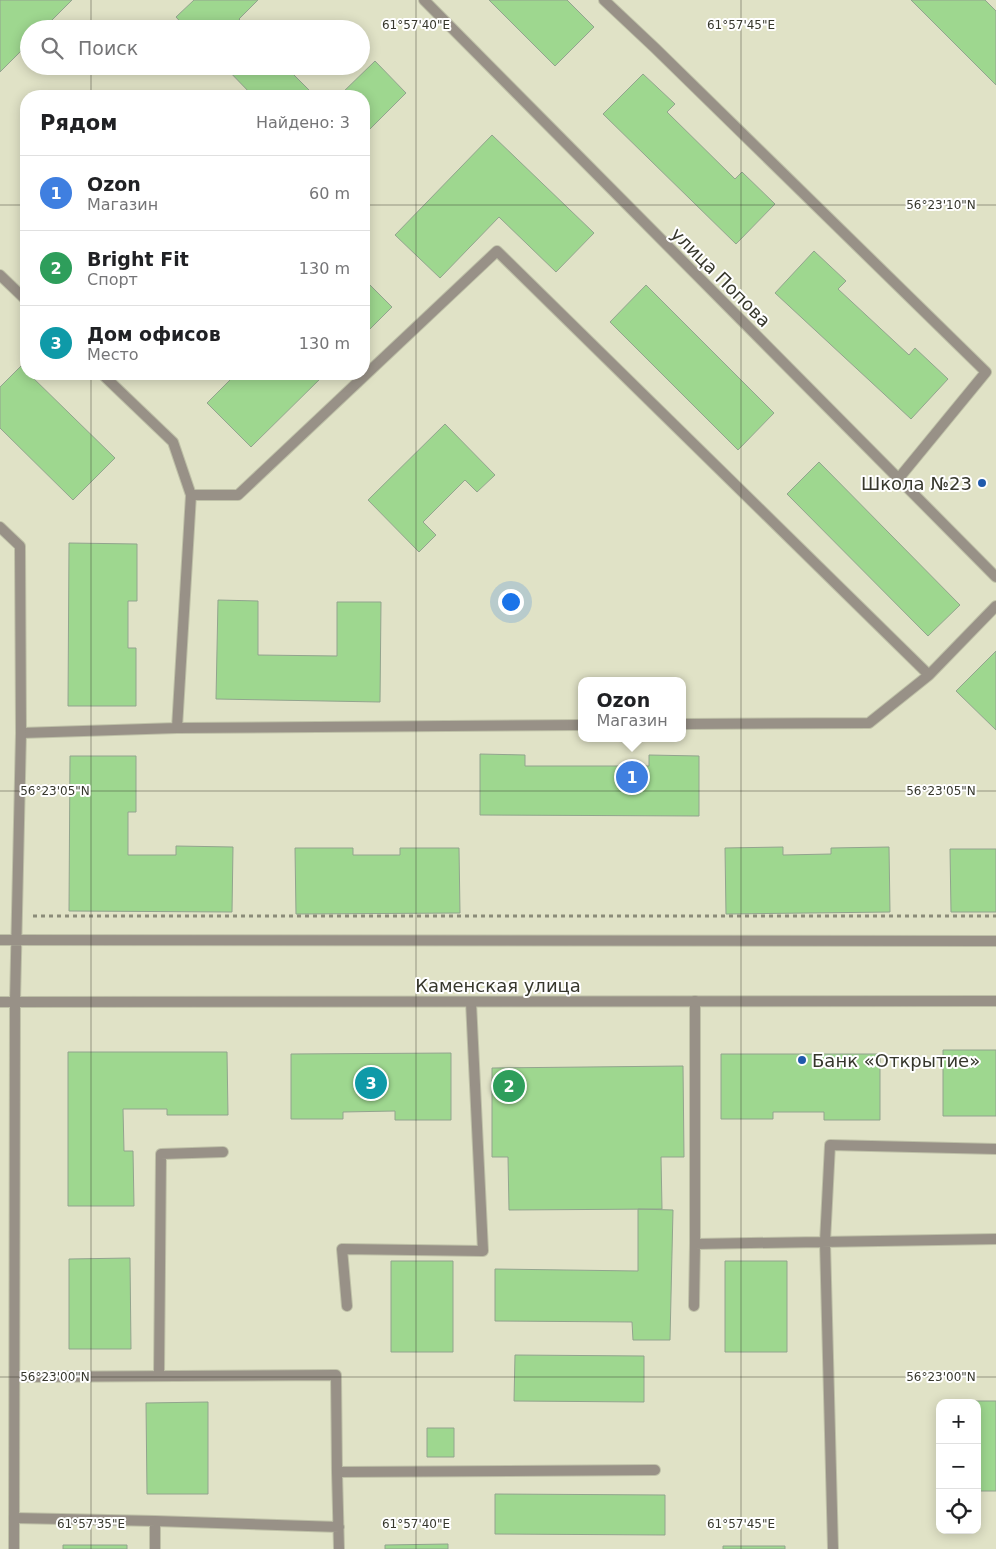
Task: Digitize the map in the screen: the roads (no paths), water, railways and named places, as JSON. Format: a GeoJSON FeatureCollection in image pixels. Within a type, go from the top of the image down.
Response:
{"type":"FeatureCollection","features":[{"type":"Feature","properties":{"kind":"street","name":"улица Попова"},"geometry":{"type":"LineString","coordinates":[[424,0],[996,577]]}},
{"type":"Feature","properties":{"kind":"street"},"geometry":{"type":"LineString","coordinates":[[604,0],[986,372],[899,478]]}},
{"type":"Feature","properties":{"kind":"street"},"geometry":{"type":"LineString","coordinates":[[370,371],[497,251],[929,675]]}},
{"type":"Feature","properties":{"kind":"street"},"geometry":{"type":"LineString","coordinates":[[0,275],[20,294]]}},
{"type":"Feature","properties":{"kind":"street"},"geometry":{"type":"LineString","coordinates":[[108,380],[173,442],[191,495],[177,728]]}},
{"type":"Feature","properties":{"kind":"street"},"geometry":{"type":"LineString","coordinates":[[191,495],[238,495],[360,380]]}},
{"type":"Feature","properties":{"kind":"street"},"geometry":{"type":"LineString","coordinates":[[0,527],[20,546],[22,733],[15,1002],[14,1549]]}},
{"type":"Feature","properties":{"kind":"street"},"geometry":{"type":"LineString","coordinates":[[686,724],[869,723],[929,675],[996,606]]}},
{"type":"Feature","properties":{"kind":"street"},"geometry":{"type":"LineString","coordinates":[[22,733],[177,728],[578,725]]}},
{"type":"Feature","properties":{"kind":"street"},"geometry":{"type":"LineString","coordinates":[[0,940],[996,941]]}},
{"type":"Feature","properties":{"kind":"street"},"geometry":{"type":"LineString","coordinates":[[694,1306],[695,1001]]}},
{"type":"Feature","properties":{"kind":"street","name":"Каменская улица"},"geometry":{"type":"LineString","coordinates":[[0,1002],[996,1001]]}},
{"type":"Feature","properties":{"kind":"street"},"geometry":{"type":"LineString","coordinates":[[347,1306],[342,1249],[483,1251],[471,1002]]}},
{"type":"Feature","properties":{"kind":"street"},"geometry":{"type":"LineString","coordinates":[[833,1549],[825,1242],[830,1145],[996,1149]]}},
{"type":"Feature","properties":{"kind":"street"},"geometry":{"type":"LineString","coordinates":[[159,1376],[161,1154],[223,1152]]}},
{"type":"Feature","properties":{"kind":"street"},"geometry":{"type":"LineString","coordinates":[[695,1244],[996,1240]]}},
{"type":"Feature","properties":{"kind":"street"},"geometry":{"type":"LineString","coordinates":[[15,1377],[336,1375],[339,1549]]}},
{"type":"Feature","properties":{"kind":"street"},"geometry":{"type":"LineString","coordinates":[[337,1472],[655,1470]]}},
{"type":"Feature","properties":{"kind":"street"},"geometry":{"type":"LineString","coordinates":[[14,1518],[339,1527]]}},
{"type":"Feature","properties":{"kind":"street"},"geometry":{"type":"LineString","coordinates":[[155,1521],[155,1549]]}},
{"type":"Feature","properties":{"kind":"place","name":"Школа №23"},"geometry":{"type":"Point","coordinates":[982,483]}},
{"type":"Feature","properties":{"kind":"place","name":"Ozon"},"geometry":{"type":"Point","coordinates":[632,777]}},
{"type":"Feature","properties":{"kind":"place","name":"Банк «Открытие»"},"geometry":{"type":"Point","coordinates":[802,1060]}},
{"type":"Feature","properties":{"kind":"place","name":"Дом офисов"},"geometry":{"type":"Point","coordinates":[371,1083]}},
{"type":"Feature","properties":{"kind":"place","name":"Bright Fit"},"geometry":{"type":"Point","coordinates":[509,1086]}}]}
